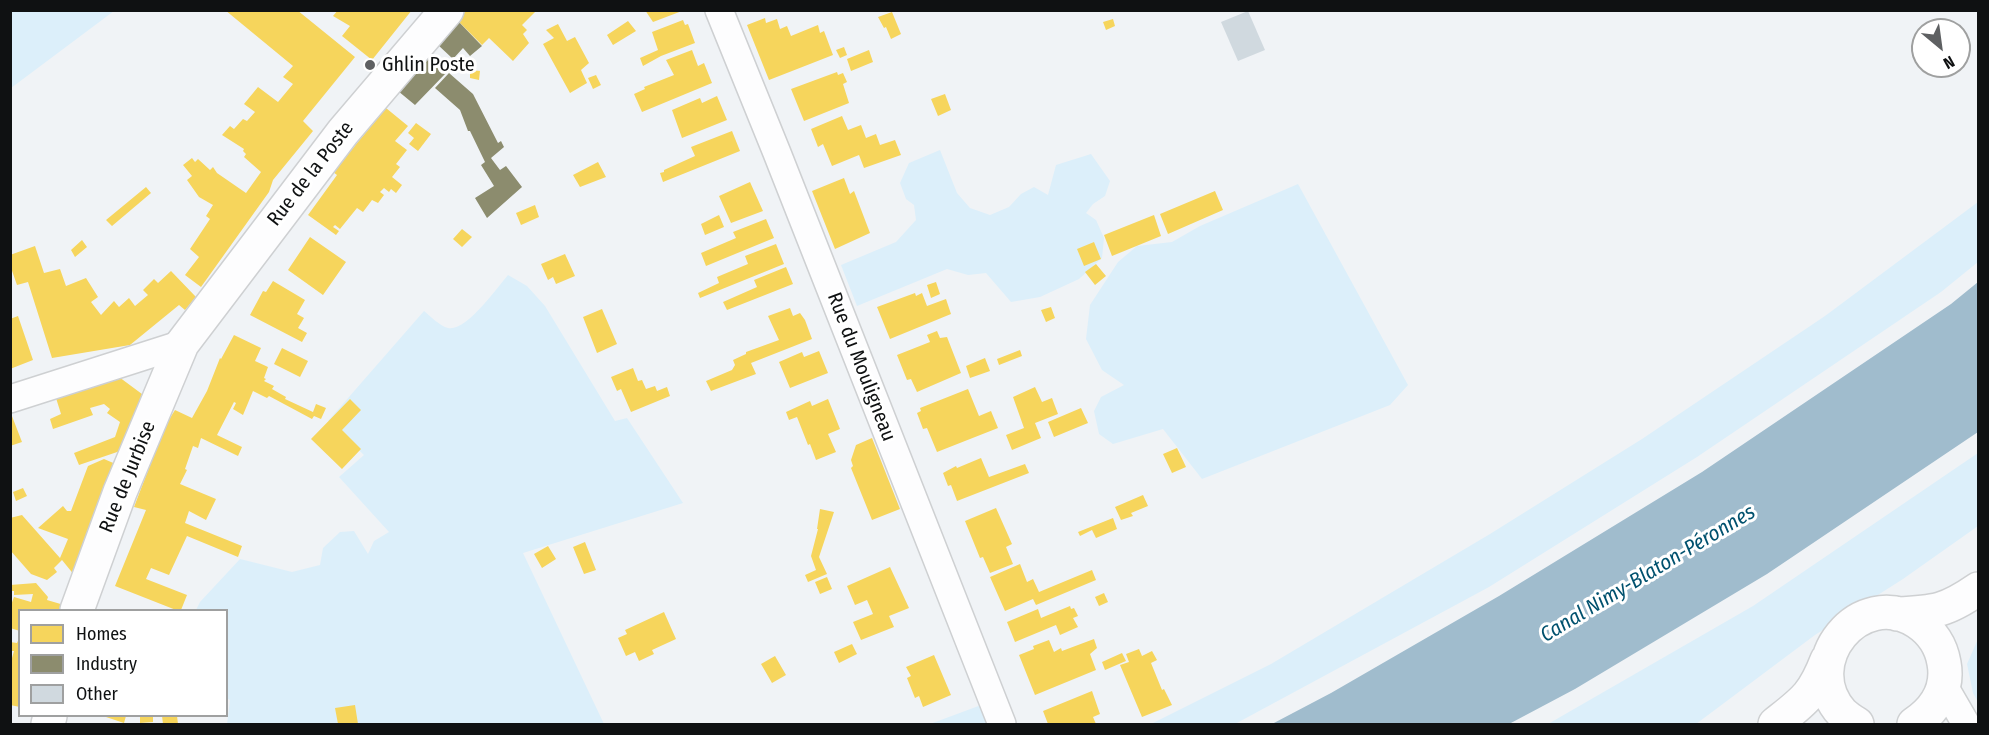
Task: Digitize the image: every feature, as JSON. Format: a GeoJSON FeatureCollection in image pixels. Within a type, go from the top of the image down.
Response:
{"type":"FeatureCollection","features":[{"type":"Feature","properties":{"kind":"street","name":"Rue de la Poste"},"geometry":{"type":"LineString","coordinates":[[182,344],[343,132],[447,10]]}},
{"type":"Feature","properties":{"kind":"street","name":"Rue du Mouligneau"},"geometry":{"type":"LineString","coordinates":[[719,10],[1002,724]]}},
{"type":"Feature","properties":{"kind":"street"},"geometry":{"type":"LineString","coordinates":[[10,399],[182,344]]}},
{"type":"Feature","properties":{"kind":"street","name":"Rue de Jurbise"},"geometry":{"type":"LineString","coordinates":[[77,609],[120,492],[182,344]]}},
{"type":"Feature","properties":{"kind":"street"},"geometry":{"type":"LineString","coordinates":[[1775,724],[1808,698],[1819,681],[1834,643],[1846,628],[1863,617],[1879,613],[1940,611],[1956,604],[1978,589]]}},
{"type":"Feature","properties":{"kind":"street"},"geometry":{"type":"LineString","coordinates":[[1930,721],[1945,678],[1949,648],[1956,630],[1978,597]]}},
{"type":"Feature","properties":{"kind":"street"},"geometry":{"type":"LineString","coordinates":[[1896,614],[1912,619],[1930,633],[1943,654],[1945,678],[1966,724]]}},
{"type":"Feature","properties":{"kind":"street"},"geometry":{"type":"LineString","coordinates":[[1827,660],[1827,679],[1832,698],[1850,719]]}},
{"type":"Feature","properties":{"kind":"street"},"geometry":{"type":"LineString","coordinates":[[1782,724],[1820,714],[1850,719]]}},
{"type":"Feature","properties":{"kind":"shaded area"},"geometry":{"type":"Polygon","coordinates":[[[11,10],[114,10],[114,11],[11,88],[11,10]]]}},
{"type":"Feature","properties":{"kind":"shaded area"},"geometry":{"type":"Polygon","coordinates":[[[940,150],[957,193],[970,208],[990,215],[1009,207],[1021,194],[1034,187],[1048,195],[1056,165],[1091,154],[1110,181],[1105,196],[1093,204],[1086,213],[1096,220],[1104,238],[1102,258],[1079,279],[1040,297],[1011,302],[986,273],[968,275],[947,269],[857,306],[841,265],[896,242],[916,220],[914,205],[906,199],[900,183],[909,163],[940,150]]]}},
{"type":"Feature","properties":{"kind":"shaded area"},"geometry":{"type":"Polygon","coordinates":[[[1298,184],[1408,385],[1390,405],[1202,479],[1163,429],[1113,444],[1099,434],[1094,411],[1101,397],[1124,385],[1102,370],[1086,339],[1090,305],[1118,262],[1137,246],[1172,242],[1200,226],[1298,184]]]}},
{"type":"Feature","properties":{"kind":"shaded area"},"geometry":{"type":"Polygon","coordinates":[[[1978,202],[1978,262],[1941,292],[1697,457],[1489,587],[1235,724],[1151,724],[1271,664],[1490,534],[1642,439],[1825,316],[1978,202]]]}},
{"type":"Feature","properties":{"kind":"shaded area"},"geometry":{"type":"Polygon","coordinates":[[[508,275],[527,286],[545,306],[615,421],[627,418],[683,503],[523,553],[604,724],[227,724],[230,700],[228,699],[228,609],[196,609],[200,602],[240,559],[292,572],[320,565],[323,548],[340,532],[354,531],[368,554],[374,541],[389,532],[339,477],[364,455],[328,421],[424,311],[435,321],[448,328],[463,323],[481,308],[508,275]]]}},
{"type":"Feature","properties":{"kind":"shaded area"},"geometry":{"type":"Polygon","coordinates":[[[1978,453],[1978,526],[1903,579],[1815,635],[1696,724],[1548,724],[1753,606],[1978,453]]]}},
{"type":"Feature","properties":{"kind":"shaded area"},"geometry":{"type":"Polygon","coordinates":[[[1978,639],[1978,702],[1973,693],[1967,664],[1978,639]]]}},
{"type":"Feature","properties":{"kind":"shaded area"},"geometry":{"type":"Polygon","coordinates":[[[992,701],[1002,724],[930,724],[992,701]]]}},
{"type":"Feature","properties":{"kind":"water","name":"Canal Nimy-Blaton-Péronnes"},"geometry":{"type":"Polygon","coordinates":[[[1978,282],[1978,432],[1767,574],[1575,689],[1509,724],[1272,724],[1331,693],[1499,596],[1702,472],[1951,304],[1978,282]]]}},
{"type":"Feature","properties":{"kind":"building: Homes"},"geometry":{"type":"Polygon","coordinates":[[[225,10],[297,10],[355,57],[303,121],[313,131],[273,180],[269,192],[201,287],[185,275],[199,257],[190,249],[210,219],[206,216],[213,205],[199,197],[187,180],[192,176],[183,165],[192,158],[195,162],[198,159],[210,170],[213,167],[217,173],[246,193],[261,172],[244,157],[246,154],[244,149],[222,135],[230,126],[234,129],[243,119],[247,121],[255,112],[244,104],[258,87],[278,102],[293,84],[283,77],[293,66],[225,10]]]}},
{"type":"Feature","properties":{"kind":"building: Homes"},"geometry":{"type":"Polygon","coordinates":[[[338,10],[412,10],[372,60],[342,36],[350,26],[333,16],[338,10]]]}},
{"type":"Feature","properties":{"kind":"building: Homes"},"geometry":{"type":"Polygon","coordinates":[[[467,10],[537,10],[522,25],[527,30],[523,34],[529,43],[513,61],[489,38],[482,45],[457,20],[467,10]]]}},
{"type":"Feature","properties":{"kind":"building: Homes"},"geometry":{"type":"Polygon","coordinates":[[[645,10],[682,10],[682,11],[653,22],[645,10]]]}},
{"type":"Feature","properties":{"kind":"building: Homes"},"geometry":{"type":"Polygon","coordinates":[[[892,12],[901,34],[891,39],[886,27],[884,28],[878,17],[892,12]]]}},
{"type":"Feature","properties":{"kind":"building: Homes"},"geometry":{"type":"Polygon","coordinates":[[[765,18],[766,23],[777,19],[780,29],[787,26],[791,36],[818,25],[820,33],[824,31],[833,55],[769,80],[747,25],[765,18]]]}},
{"type":"Feature","properties":{"kind":"building: Homes"},"geometry":{"type":"Polygon","coordinates":[[[1113,19],[1115,26],[1106,30],[1103,22],[1113,19]]]}},
{"type":"Feature","properties":{"kind":"building: Homes"},"geometry":{"type":"Polygon","coordinates":[[[683,20],[685,25],[688,24],[695,43],[661,56],[643,66],[640,58],[658,50],[652,32],[683,20]]]}},
{"type":"Feature","properties":{"kind":"building: Homes"},"geometry":{"type":"Polygon","coordinates":[[[628,21],[636,31],[613,45],[607,35],[628,21]]]}},
{"type":"Feature","properties":{"kind":"building: Homes"},"geometry":{"type":"Polygon","coordinates":[[[558,24],[567,41],[575,37],[589,63],[581,70],[587,83],[570,93],[543,44],[554,38],[546,30],[558,24]]]}},
{"type":"Feature","properties":{"kind":"building: Homes"},"geometry":{"type":"Polygon","coordinates":[[[844,47],[847,55],[840,58],[836,50],[844,47]]]}},
{"type":"Feature","properties":{"kind":"building: Homes"},"geometry":{"type":"Polygon","coordinates":[[[692,50],[698,66],[704,63],[712,83],[642,112],[634,94],[645,89],[644,87],[674,75],[666,60],[692,50]]]}},
{"type":"Feature","properties":{"kind":"building: Homes"},"geometry":{"type":"Polygon","coordinates":[[[869,50],[873,62],[851,71],[847,59],[869,50]]]}},
{"type":"Feature","properties":{"kind":"building: Homes"},"geometry":{"type":"Polygon","coordinates":[[[470,70],[480,71],[479,80],[470,78],[470,70]]]}},
{"type":"Feature","properties":{"kind":"building: Homes"},"geometry":{"type":"Polygon","coordinates":[[[837,72],[838,75],[843,73],[847,82],[843,84],[849,103],[804,121],[791,89],[837,72]]]}},
{"type":"Feature","properties":{"kind":"building: Homes"},"geometry":{"type":"Polygon","coordinates":[[[596,75],[601,85],[593,89],[588,78],[596,75]]]}},
{"type":"Feature","properties":{"kind":"building: Homes"},"geometry":{"type":"Polygon","coordinates":[[[945,94],[951,110],[938,116],[931,99],[945,94]]]}},
{"type":"Feature","properties":{"kind":"building: Homes"},"geometry":{"type":"Polygon","coordinates":[[[717,96],[727,120],[682,138],[672,110],[700,98],[702,103],[717,96]]]}},
{"type":"Feature","properties":{"kind":"building: Homes"},"geometry":{"type":"Polygon","coordinates":[[[386,108],[408,126],[395,141],[407,150],[396,164],[400,167],[392,177],[402,185],[396,193],[384,188],[380,192],[384,195],[378,203],[372,200],[363,212],[357,208],[340,229],[335,225],[333,227],[339,231],[336,235],[308,215],[337,175],[333,172],[386,108]]]}},
{"type":"Feature","properties":{"kind":"building: Homes"},"geometry":{"type":"Polygon","coordinates":[[[842,116],[848,130],[861,125],[866,138],[876,134],[880,145],[895,140],[901,155],[864,168],[859,155],[832,166],[823,144],[818,147],[811,129],[842,116]]]}},
{"type":"Feature","properties":{"kind":"building: Homes"},"geometry":{"type":"Polygon","coordinates":[[[416,123],[431,134],[418,151],[409,144],[414,138],[408,133],[416,123]]]}},
{"type":"Feature","properties":{"kind":"building: Homes"},"geometry":{"type":"Polygon","coordinates":[[[732,131],[740,151],[663,182],[660,173],[695,156],[691,147],[732,131]]]}},
{"type":"Feature","properties":{"kind":"building: Homes"},"geometry":{"type":"Polygon","coordinates":[[[598,162],[606,177],[580,187],[573,175],[598,162]]]}},
{"type":"Feature","properties":{"kind":"building: Homes"},"geometry":{"type":"Polygon","coordinates":[[[844,178],[850,194],[854,191],[870,233],[835,249],[812,191],[844,178]]]}},
{"type":"Feature","properties":{"kind":"building: Homes"},"geometry":{"type":"Polygon","coordinates":[[[750,182],[763,211],[731,223],[719,196],[750,182]]]}},
{"type":"Feature","properties":{"kind":"building: Homes"},"geometry":{"type":"Polygon","coordinates":[[[146,187],[151,193],[112,226],[106,220],[146,187]]]}},
{"type":"Feature","properties":{"kind":"building: Homes"},"geometry":{"type":"Polygon","coordinates":[[[1215,191],[1223,210],[1168,234],[1160,214],[1215,191]]]}},
{"type":"Feature","properties":{"kind":"building: Homes"},"geometry":{"type":"Polygon","coordinates":[[[535,205],[539,217],[521,225],[516,213],[535,205]]]}},
{"type":"Feature","properties":{"kind":"building: Homes"},"geometry":{"type":"Polygon","coordinates":[[[719,215],[724,227],[705,235],[701,224],[719,215]]]}},
{"type":"Feature","properties":{"kind":"building: Homes"},"geometry":{"type":"Polygon","coordinates":[[[1154,215],[1161,236],[1112,256],[1104,235],[1154,215]]]}},
{"type":"Feature","properties":{"kind":"building: Homes"},"geometry":{"type":"Polygon","coordinates":[[[766,219],[774,238],[706,266],[701,253],[736,238],[733,232],[766,219]]]}},
{"type":"Feature","properties":{"kind":"building: Homes"},"geometry":{"type":"Polygon","coordinates":[[[462,229],[472,237],[462,247],[453,239],[462,229]]]}},
{"type":"Feature","properties":{"kind":"building: Homes"},"geometry":{"type":"Polygon","coordinates":[[[310,237],[346,262],[323,295],[288,270],[310,237]]]}},
{"type":"Feature","properties":{"kind":"building: Homes"},"geometry":{"type":"Polygon","coordinates":[[[82,240],[87,247],[75,257],[71,250],[82,240]]]}},
{"type":"Feature","properties":{"kind":"building: Homes"},"geometry":{"type":"Polygon","coordinates":[[[1094,242],[1101,259],[1084,266],[1077,249],[1094,242]]]}},
{"type":"Feature","properties":{"kind":"building: Homes"},"geometry":{"type":"Polygon","coordinates":[[[776,244],[784,264],[700,298],[698,293],[719,283],[717,277],[748,264],[745,256],[776,244]]]}},
{"type":"Feature","properties":{"kind":"building: Homes"},"geometry":{"type":"Polygon","coordinates":[[[35,246],[44,273],[60,269],[66,286],[86,278],[98,297],[91,302],[101,315],[114,301],[119,307],[129,298],[135,306],[148,295],[143,290],[154,279],[158,283],[171,271],[196,297],[185,310],[179,305],[130,345],[52,358],[28,282],[17,285],[10,265],[10,255],[35,246]]]}},
{"type":"Feature","properties":{"kind":"building: Homes"},"geometry":{"type":"Polygon","coordinates":[[[565,254],[575,276],[556,284],[553,277],[548,280],[541,264],[565,254]]]}},
{"type":"Feature","properties":{"kind":"building: Homes"},"geometry":{"type":"Polygon","coordinates":[[[1096,264],[1106,276],[1095,285],[1085,272],[1096,264]]]}},
{"type":"Feature","properties":{"kind":"building: Homes"},"geometry":{"type":"Polygon","coordinates":[[[786,267],[793,284],[727,310],[723,302],[757,287],[754,280],[786,267]]]}},
{"type":"Feature","properties":{"kind":"building: Homes"},"geometry":{"type":"Polygon","coordinates":[[[273,281],[305,300],[297,314],[304,318],[298,328],[307,333],[302,342],[250,315],[263,291],[266,292],[273,281]]]}},
{"type":"Feature","properties":{"kind":"building: Homes"},"geometry":{"type":"Polygon","coordinates":[[[936,282],[940,294],[931,298],[927,285],[936,282]]]}},
{"type":"Feature","properties":{"kind":"building: Homes"},"geometry":{"type":"Polygon","coordinates":[[[915,293],[916,296],[922,293],[927,306],[946,299],[951,314],[890,339],[877,307],[915,293]]]}},
{"type":"Feature","properties":{"kind":"building: Homes"},"geometry":{"type":"Polygon","coordinates":[[[1051,307],[1055,318],[1046,322],[1041,310],[1051,307]]]}},
{"type":"Feature","properties":{"kind":"building: Homes"},"geometry":{"type":"Polygon","coordinates":[[[790,308],[793,316],[800,313],[805,320],[812,339],[751,363],[756,374],[711,391],[706,381],[732,370],[735,365],[733,360],[746,352],[779,340],[768,316],[790,308]]]}},
{"type":"Feature","properties":{"kind":"building: Homes"},"geometry":{"type":"Polygon","coordinates":[[[602,309],[617,344],[597,353],[583,317],[602,309]]]}},
{"type":"Feature","properties":{"kind":"building: Homes"},"geometry":{"type":"Polygon","coordinates":[[[18,316],[33,360],[10,369],[10,319],[18,316]]]}},
{"type":"Feature","properties":{"kind":"building: Homes"},"geometry":{"type":"Polygon","coordinates":[[[937,331],[940,338],[947,337],[961,373],[917,392],[911,379],[907,380],[897,355],[930,342],[927,335],[937,331]]]}},
{"type":"Feature","properties":{"kind":"building: Homes"},"geometry":{"type":"Polygon","coordinates":[[[234,335],[261,348],[255,361],[268,367],[264,381],[274,386],[272,389],[286,397],[285,399],[313,412],[316,404],[326,408],[321,419],[314,416],[312,419],[269,396],[267,398],[253,391],[243,415],[233,409],[236,403],[234,402],[217,435],[242,447],[238,456],[201,438],[198,448],[193,446],[185,469],[187,470],[180,484],[216,499],[206,520],[189,511],[185,523],[242,546],[238,557],[187,536],[169,575],[151,568],[146,579],[187,595],[181,609],[173,609],[115,586],[146,510],[134,507],[165,426],[175,410],[192,418],[234,335]]]}},
{"type":"Feature","properties":{"kind":"building: Homes"},"geometry":{"type":"Polygon","coordinates":[[[282,348],[308,361],[300,377],[274,364],[282,348]]]}},
{"type":"Feature","properties":{"kind":"building: Homes"},"geometry":{"type":"Polygon","coordinates":[[[1020,350],[1022,356],[999,365],[997,359],[1020,350]]]}},
{"type":"Feature","properties":{"kind":"building: Homes"},"geometry":{"type":"Polygon","coordinates":[[[819,351],[828,373],[790,388],[779,362],[802,352],[804,357],[819,351]]]}},
{"type":"Feature","properties":{"kind":"building: Homes"},"geometry":{"type":"Polygon","coordinates":[[[985,358],[990,371],[970,378],[966,366],[985,358]]]}},
{"type":"Feature","properties":{"kind":"building: Homes"},"geometry":{"type":"Polygon","coordinates":[[[633,368],[638,381],[642,380],[646,389],[655,386],[657,391],[667,387],[670,396],[631,412],[621,389],[617,391],[611,377],[633,368]]]}},
{"type":"Feature","properties":{"kind":"building: Homes"},"geometry":{"type":"Polygon","coordinates":[[[119,377],[146,397],[123,450],[79,465],[74,453],[115,437],[120,422],[107,413],[110,409],[104,404],[90,408],[93,415],[53,429],[50,419],[61,414],[56,398],[119,377]]]}},
{"type":"Feature","properties":{"kind":"building: Homes"},"geometry":{"type":"Polygon","coordinates":[[[1035,387],[1042,402],[1052,398],[1058,414],[1035,423],[1041,438],[1012,450],[1006,435],[1024,428],[1013,397],[1035,387]]]}},
{"type":"Feature","properties":{"kind":"building: Homes"},"geometry":{"type":"Polygon","coordinates":[[[968,389],[979,416],[991,411],[998,428],[937,452],[927,428],[923,429],[917,413],[921,411],[920,408],[968,389]]]}},
{"type":"Feature","properties":{"kind":"building: Homes"},"geometry":{"type":"Polygon","coordinates":[[[350,399],[361,410],[342,430],[361,449],[342,469],[311,439],[350,399]]]}},
{"type":"Feature","properties":{"kind":"building: Homes"},"geometry":{"type":"Polygon","coordinates":[[[828,399],[840,429],[828,434],[836,452],[816,460],[797,417],[789,420],[786,412],[810,401],[812,406],[828,399]]]}},
{"type":"Feature","properties":{"kind":"building: Homes"},"geometry":{"type":"Polygon","coordinates":[[[1081,408],[1088,423],[1054,437],[1048,422],[1081,408]]]}},
{"type":"Feature","properties":{"kind":"building: Homes"},"geometry":{"type":"Polygon","coordinates":[[[10,411],[22,442],[10,446],[10,411]]]}},
{"type":"Feature","properties":{"kind":"building: Homes"},"geometry":{"type":"Polygon","coordinates":[[[872,438],[900,509],[872,520],[851,468],[853,466],[851,460],[856,445],[872,438]]]}},
{"type":"Feature","properties":{"kind":"building: Homes"},"geometry":{"type":"Polygon","coordinates":[[[1177,448],[1186,467],[1172,473],[1163,454],[1177,448]]]}},
{"type":"Feature","properties":{"kind":"building: Homes"},"geometry":{"type":"Polygon","coordinates":[[[981,458],[989,477],[1025,464],[1029,473],[957,501],[943,473],[981,458]]]}},
{"type":"Feature","properties":{"kind":"building: Homes"},"geometry":{"type":"Polygon","coordinates":[[[104,459],[118,465],[75,576],[62,560],[54,568],[57,572],[47,580],[31,574],[10,550],[10,518],[22,515],[60,558],[68,539],[38,528],[63,506],[67,511],[71,511],[88,466],[104,459]]]}},
{"type":"Feature","properties":{"kind":"building: Homes"},"geometry":{"type":"Polygon","coordinates":[[[23,488],[27,496],[16,501],[13,492],[23,488]]]}},
{"type":"Feature","properties":{"kind":"building: Homes"},"geometry":{"type":"Polygon","coordinates":[[[1143,495],[1148,506],[1131,513],[1133,516],[1121,520],[1115,507],[1143,495]]]}},
{"type":"Feature","properties":{"kind":"building: Homes"},"geometry":{"type":"Polygon","coordinates":[[[996,508],[1012,544],[1006,547],[1013,564],[990,573],[983,557],[980,558],[965,521],[996,508]]]}},
{"type":"Feature","properties":{"kind":"building: Homes"},"geometry":{"type":"Polygon","coordinates":[[[820,509],[834,512],[819,557],[827,574],[808,582],[805,575],[816,570],[811,556],[820,509]]]}},
{"type":"Feature","properties":{"kind":"building: Homes"},"geometry":{"type":"Polygon","coordinates":[[[1113,518],[1117,529],[1096,538],[1092,530],[1080,536],[1078,532],[1113,518]]]}},
{"type":"Feature","properties":{"kind":"building: Homes"},"geometry":{"type":"Polygon","coordinates":[[[585,542],[596,570],[584,574],[573,547],[585,542]]]}},
{"type":"Feature","properties":{"kind":"building: Homes"},"geometry":{"type":"Polygon","coordinates":[[[548,546],[556,559],[542,568],[534,554],[548,546]]]}},
{"type":"Feature","properties":{"kind":"building: Homes"},"geometry":{"type":"Polygon","coordinates":[[[1020,564],[1027,582],[1033,579],[1039,592],[1092,570],[1096,580],[1036,605],[1033,599],[1005,611],[990,577],[1020,564]]]}},
{"type":"Feature","properties":{"kind":"building: Homes"},"geometry":{"type":"Polygon","coordinates":[[[890,567],[909,608],[889,616],[894,627],[861,640],[853,622],[873,614],[867,600],[855,605],[847,586],[890,567]]]}},
{"type":"Feature","properties":{"kind":"building: Homes"},"geometry":{"type":"Polygon","coordinates":[[[827,577],[832,589],[820,594],[815,582],[827,577]]]}},
{"type":"Feature","properties":{"kind":"building: Homes"},"geometry":{"type":"Polygon","coordinates":[[[36,583],[48,597],[47,600],[64,605],[62,609],[18,609],[18,630],[10,628],[11,605],[14,597],[31,602],[33,594],[14,595],[14,591],[10,591],[10,585],[36,583]]]}},
{"type":"Feature","properties":{"kind":"building: Homes"},"geometry":{"type":"Polygon","coordinates":[[[1104,593],[1108,602],[1099,606],[1095,597],[1104,593]]]}},
{"type":"Feature","properties":{"kind":"building: Homes"},"geometry":{"type":"Polygon","coordinates":[[[1070,606],[1071,609],[1074,608],[1078,616],[1073,618],[1078,627],[1060,635],[1056,625],[1015,642],[1007,622],[1038,609],[1041,618],[1070,606]]]}},
{"type":"Feature","properties":{"kind":"building: Homes"},"geometry":{"type":"Polygon","coordinates":[[[664,612],[676,639],[652,650],[654,654],[639,661],[635,652],[626,656],[618,638],[627,634],[625,630],[664,612]]]}},
{"type":"Feature","properties":{"kind":"building: Homes"},"geometry":{"type":"Polygon","coordinates":[[[1094,639],[1097,648],[1090,654],[1096,670],[1035,695],[1019,655],[1049,640],[1054,652],[1094,639]]]}},
{"type":"Feature","properties":{"kind":"building: Homes"},"geometry":{"type":"Polygon","coordinates":[[[18,641],[18,707],[10,705],[10,665],[14,651],[10,651],[10,642],[17,643],[18,641]]]}},
{"type":"Feature","properties":{"kind":"building: Homes"},"geometry":{"type":"Polygon","coordinates":[[[852,644],[857,654],[839,663],[834,652],[852,644]]]}},
{"type":"Feature","properties":{"kind":"building: Homes"},"geometry":{"type":"Polygon","coordinates":[[[1139,649],[1142,656],[1152,651],[1157,660],[1151,663],[1162,690],[1164,689],[1172,705],[1142,717],[1120,665],[1129,662],[1126,654],[1139,649]]]}},
{"type":"Feature","properties":{"kind":"building: Homes"},"geometry":{"type":"Polygon","coordinates":[[[1122,653],[1126,661],[1105,670],[1102,662],[1122,653]]]}},
{"type":"Feature","properties":{"kind":"building: Homes"},"geometry":{"type":"Polygon","coordinates":[[[934,655],[951,695],[923,707],[919,696],[915,698],[907,678],[911,676],[906,667],[934,655]]]}},
{"type":"Feature","properties":{"kind":"building: Homes"},"geometry":{"type":"Polygon","coordinates":[[[775,656],[786,675],[772,683],[761,664],[775,656]]]}},
{"type":"Feature","properties":{"kind":"building: Homes"},"geometry":{"type":"Polygon","coordinates":[[[1092,691],[1100,714],[1093,717],[1096,724],[1048,724],[1043,711],[1092,691]]]}},
{"type":"Feature","properties":{"kind":"building: Homes"},"geometry":{"type":"Polygon","coordinates":[[[355,705],[358,724],[338,724],[335,708],[355,705]]]}},
{"type":"Feature","properties":{"kind":"building: Homes"},"geometry":{"type":"Polygon","coordinates":[[[106,717],[126,717],[124,723],[106,717]]]}},
{"type":"Feature","properties":{"kind":"building: Homes"},"geometry":{"type":"Polygon","coordinates":[[[140,717],[153,717],[153,722],[140,723],[140,717]]]}},
{"type":"Feature","properties":{"kind":"building: Homes"},"geometry":{"type":"Polygon","coordinates":[[[162,717],[177,717],[178,724],[163,724],[162,717]]]}},
{"type":"Feature","properties":{"kind":"building: Industry"},"geometry":{"type":"Polygon","coordinates":[[[457,20],[482,46],[470,56],[463,48],[453,59],[437,44],[457,20]]]}},
{"type":"Feature","properties":{"kind":"building: Industry"},"geometry":{"type":"Polygon","coordinates":[[[427,56],[447,72],[415,105],[398,91],[427,56]]]}},
{"type":"Feature","properties":{"kind":"building: Industry"},"geometry":{"type":"Polygon","coordinates":[[[449,73],[473,94],[498,143],[501,141],[504,147],[491,158],[500,170],[506,166],[522,187],[487,218],[475,198],[494,186],[481,165],[485,162],[468,131],[460,110],[435,88],[449,73]]]}},
{"type":"Feature","properties":{"kind":"building: Other"},"geometry":{"type":"Polygon","coordinates":[[[1248,11],[1265,50],[1238,61],[1221,22],[1248,11]]]}},
{"type":"Feature","properties":{"kind":"place","name":"Ghlin Poste"},"geometry":{"type":"Point","coordinates":[370,65]}}]}
